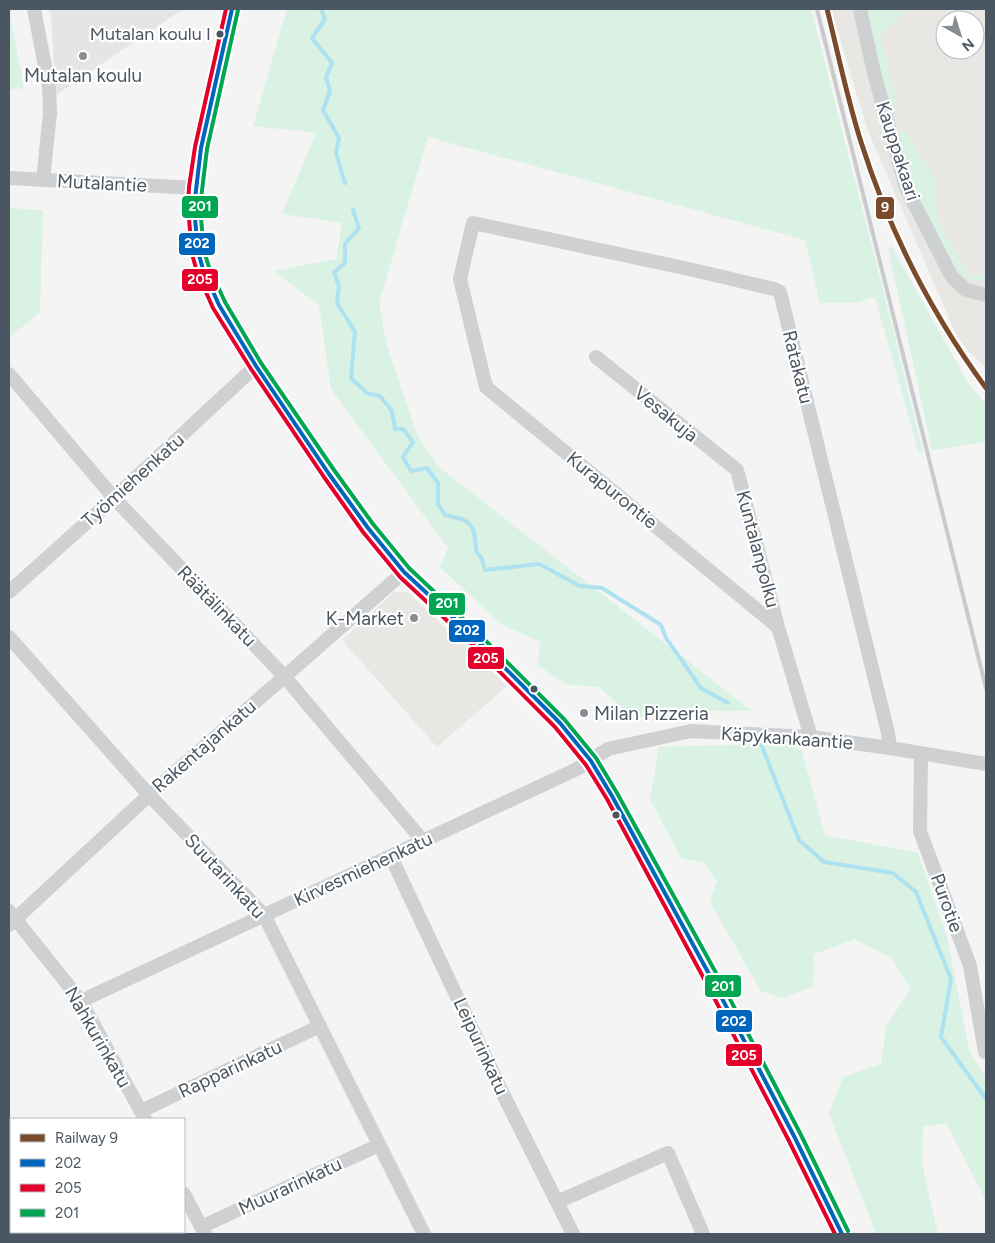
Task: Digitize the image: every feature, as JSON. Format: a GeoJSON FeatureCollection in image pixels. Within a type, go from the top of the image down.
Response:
{"type":"FeatureCollection","features":[{"type":"Feature","properties":{"kind":"street"},"geometry":{"type":"LineString","coordinates":[[34,9],[49,87],[50,113],[43,180]]}},
{"type":"Feature","properties":{"kind":"street"},"geometry":{"type":"LineString","coordinates":[[232,9],[194,188],[195,231],[198,252],[203,269],[219,305],[256,366],[362,520],[404,572],[472,634],[560,723],[591,761],[716,985],[842,1234]]}},
{"type":"Feature","properties":{"kind":"street","name":"Kauppakaari"},"geometry":{"type":"LineString","coordinates":[[860,9],[874,73],[906,188],[952,277],[966,290],[986,295]]}},
{"type":"Feature","properties":{"kind":"street","name":"Mutalantie"},"geometry":{"type":"LineString","coordinates":[[9,178],[194,188]]}},
{"type":"Feature","properties":{"kind":"street","name":"Kurapurontie"},"geometry":{"type":"LineString","coordinates":[[472,224],[460,279],[486,387],[778,627]]}},
{"type":"Feature","properties":{"kind":"street","name":"Ratakatu"},"geometry":{"type":"LineString","coordinates":[[472,224],[688,269],[780,292],[888,733],[890,748]]}},
{"type":"Feature","properties":{"kind":"street","name":"Vesakuja"},"geometry":{"type":"LineString","coordinates":[[596,358],[737,470]]}},
{"type":"Feature","properties":{"kind":"street","name":"Työmiehenkatu"},"geometry":{"type":"LineString","coordinates":[[9,592],[114,498],[256,366]]}},
{"type":"Feature","properties":{"kind":"street","name":"Räätälinkatu"},"geometry":{"type":"LineString","coordinates":[[9,374],[114,498],[284,676],[423,841]]}},
{"type":"Feature","properties":{"kind":"street","name":"Kuntalanpolku"},"geometry":{"type":"LineString","coordinates":[[737,470],[778,627]]}},
{"type":"Feature","properties":{"kind":"street","name":"Rakentajankatu"},"geometry":{"type":"LineString","coordinates":[[11,918],[404,572]]}},
{"type":"Feature","properties":{"kind":"street"},"geometry":{"type":"LineString","coordinates":[[778,627],[811,737]]}},
{"type":"Feature","properties":{"kind":"street","name":"Suutarinkatu"},"geometry":{"type":"LineString","coordinates":[[9,637],[149,795],[264,915],[424,1234]]}},
{"type":"Feature","properties":{"kind":"street","name":"Käpykankaantie"},"geometry":{"type":"LineString","coordinates":[[591,761],[608,749],[691,731],[811,737],[986,764]]}},
{"type":"Feature","properties":{"kind":"street","name":"Purotie"},"geometry":{"type":"LineString","coordinates":[[920,754],[920,831],[970,966],[985,1052]]}},
{"type":"Feature","properties":{"kind":"street","name":"Kirvesmiehenkatu"},"geometry":{"type":"LineString","coordinates":[[81,1001],[391,857],[591,761]]}},
{"type":"Feature","properties":{"kind":"street","name":"Leipurinkatu"},"geometry":{"type":"LineString","coordinates":[[391,857],[500,1088],[573,1234]]}},
{"type":"Feature","properties":{"kind":"street","name":"Nahkurinkatu"},"geometry":{"type":"LineString","coordinates":[[11,918],[81,1001],[143,1115]]}},
{"type":"Feature","properties":{"kind":"street","name":"Rapparinkatu"},"geometry":{"type":"LineString","coordinates":[[143,1115],[320,1026]]}},
{"type":"Feature","properties":{"kind":"street","name":"Muurarinkatu"},"geometry":{"type":"LineString","coordinates":[[203,1231],[379,1145]]}},
{"type":"Feature","properties":{"kind":"street"},"geometry":{"type":"LineString","coordinates":[[557,1202],[668,1153],[703,1234]]}},
{"type":"Feature","properties":{"kind":"street"},"geometry":{"type":"LineString","coordinates":[[185,1196],[203,1231]]}},
{"type":"Feature","properties":{"kind":"shaded area","name":"Mutalan koulu"},"geometry":{"type":"Polygon","coordinates":[[[49,9],[183,9],[56,95],[49,9]]]}},
{"type":"Feature","properties":{"kind":"shaded area"},"geometry":{"type":"Polygon","coordinates":[[[831,9],[986,9],[986,369],[958,339],[868,131],[831,9]]]}},
{"type":"Feature","properties":{"kind":"shaded area"},"geometry":{"type":"Polygon","coordinates":[[[394,592],[408,592],[507,686],[437,747],[342,640],[394,592]]]}},
{"type":"Feature","properties":{"kind":"green space"},"geometry":{"type":"Polygon","coordinates":[[[9,9],[24,88],[9,90],[9,9]]]}},
{"type":"Feature","properties":{"kind":"green space"},"geometry":{"type":"Polygon","coordinates":[[[287,9],[811,9],[923,453],[919,454],[875,297],[855,303],[820,303],[805,240],[428,137],[379,303],[387,346],[418,437],[440,468],[752,711],[713,711],[634,718],[599,687],[565,684],[538,665],[540,642],[501,624],[440,567],[448,548],[331,389],[319,305],[273,271],[336,259],[342,223],[282,214],[316,133],[253,126],[287,9]]]}},
{"type":"Feature","properties":{"kind":"green space"},"geometry":{"type":"Polygon","coordinates":[[[866,9],[909,9],[880,34],[897,102],[895,105],[889,103],[866,9]]]}},
{"type":"Feature","properties":{"kind":"green space"},"geometry":{"type":"Polygon","coordinates":[[[899,131],[906,131],[936,181],[937,213],[942,230],[969,274],[976,276],[986,274],[986,282],[964,276],[950,260],[908,174],[900,145],[899,131]]]}},
{"type":"Feature","properties":{"kind":"green space"},"geometry":{"type":"Polygon","coordinates":[[[9,208],[43,210],[40,312],[9,338],[9,208]]]}},
{"type":"Feature","properties":{"kind":"green space"},"geometry":{"type":"Polygon","coordinates":[[[892,247],[968,383],[986,404],[986,442],[932,450],[888,248],[892,247]]]}},
{"type":"Feature","properties":{"kind":"green space"},"geometry":{"type":"Polygon","coordinates":[[[791,743],[802,752],[825,835],[918,853],[947,937],[969,1049],[986,1079],[986,1201],[946,1123],[923,1127],[922,1164],[938,1234],[876,1234],[829,1113],[843,1077],[881,1064],[886,1026],[911,989],[891,958],[855,939],[814,954],[813,987],[781,998],[761,991],[710,902],[717,881],[704,863],[681,858],[650,799],[659,747],[791,743]]]}},
{"type":"Feature","properties":{"kind":"waterway"},"geometry":{"type":"LineString","coordinates":[[321,9],[325,19],[312,38],[332,63],[326,77],[330,91],[323,110],[339,138],[336,153],[345,183]]}},
{"type":"Feature","properties":{"kind":"waterway"},"geometry":{"type":"LineString","coordinates":[[353,210],[359,228],[345,244],[345,263],[334,272],[339,286],[337,303],[355,332],[351,378],[367,393],[380,396],[392,411],[395,429],[403,429],[413,442],[403,457],[411,471],[427,468],[438,483],[438,504],[445,515],[466,521],[473,529],[476,551],[481,557],[485,570],[539,564],[580,586],[602,588],[661,625],[666,638],[701,688],[728,703]]}},
{"type":"Feature","properties":{"kind":"waterway"},"geometry":{"type":"LineString","coordinates":[[761,744],[799,840],[824,862],[893,873],[916,892],[951,979],[941,1037],[986,1099]]}},
{"type":"Feature","properties":{"kind":"railway"},"geometry":{"type":"LineString","coordinates":[[817,9],[986,688]]}},
{"type":"Feature","properties":{"kind":"rail line","name":"9"},"geometry":{"type":"LineString","coordinates":[[827,9],[861,142],[898,239],[947,330],[986,388]]}},
{"type":"Feature","properties":{"kind":"transit line","name":"205"},"geometry":{"type":"LineString","coordinates":[[226,9],[195,147],[188,207],[192,254],[197,272],[213,308],[251,369],[363,532],[400,577],[468,640],[555,727],[586,765],[607,799],[709,988],[835,1234]]}},
{"type":"Feature","properties":{"kind":"transit line","name":"202"},"geometry":{"type":"LineString","coordinates":[[232,9],[201,148],[194,207],[198,252],[203,269],[219,305],[256,366],[368,528],[404,572],[472,635],[560,723],[591,761],[715,985],[794,1136],[842,1234]]}},
{"type":"Feature","properties":{"kind":"transit line","name":"201"},"geometry":{"type":"LineString","coordinates":[[238,10],[207,149],[200,207],[204,251],[225,302],[261,363],[373,524],[409,568],[476,631],[564,719],[596,758],[721,982],[800,1133],[848,1231]]}},
{"type":"Feature","properties":{"kind":"place","name":"Mutalan koulu I"},"geometry":{"type":"Point","coordinates":[220,34]}},
{"type":"Feature","properties":{"kind":"place","name":"Mutalan koulu"},"geometry":{"type":"Point","coordinates":[83,56]}},
{"type":"Feature","properties":{"kind":"place","name":"K-Market"},"geometry":{"type":"Point","coordinates":[414,618]}},
{"type":"Feature","properties":{"kind":"place","name":"Milan Pizzeria"},"geometry":{"type":"Point","coordinates":[584,713]}}]}
